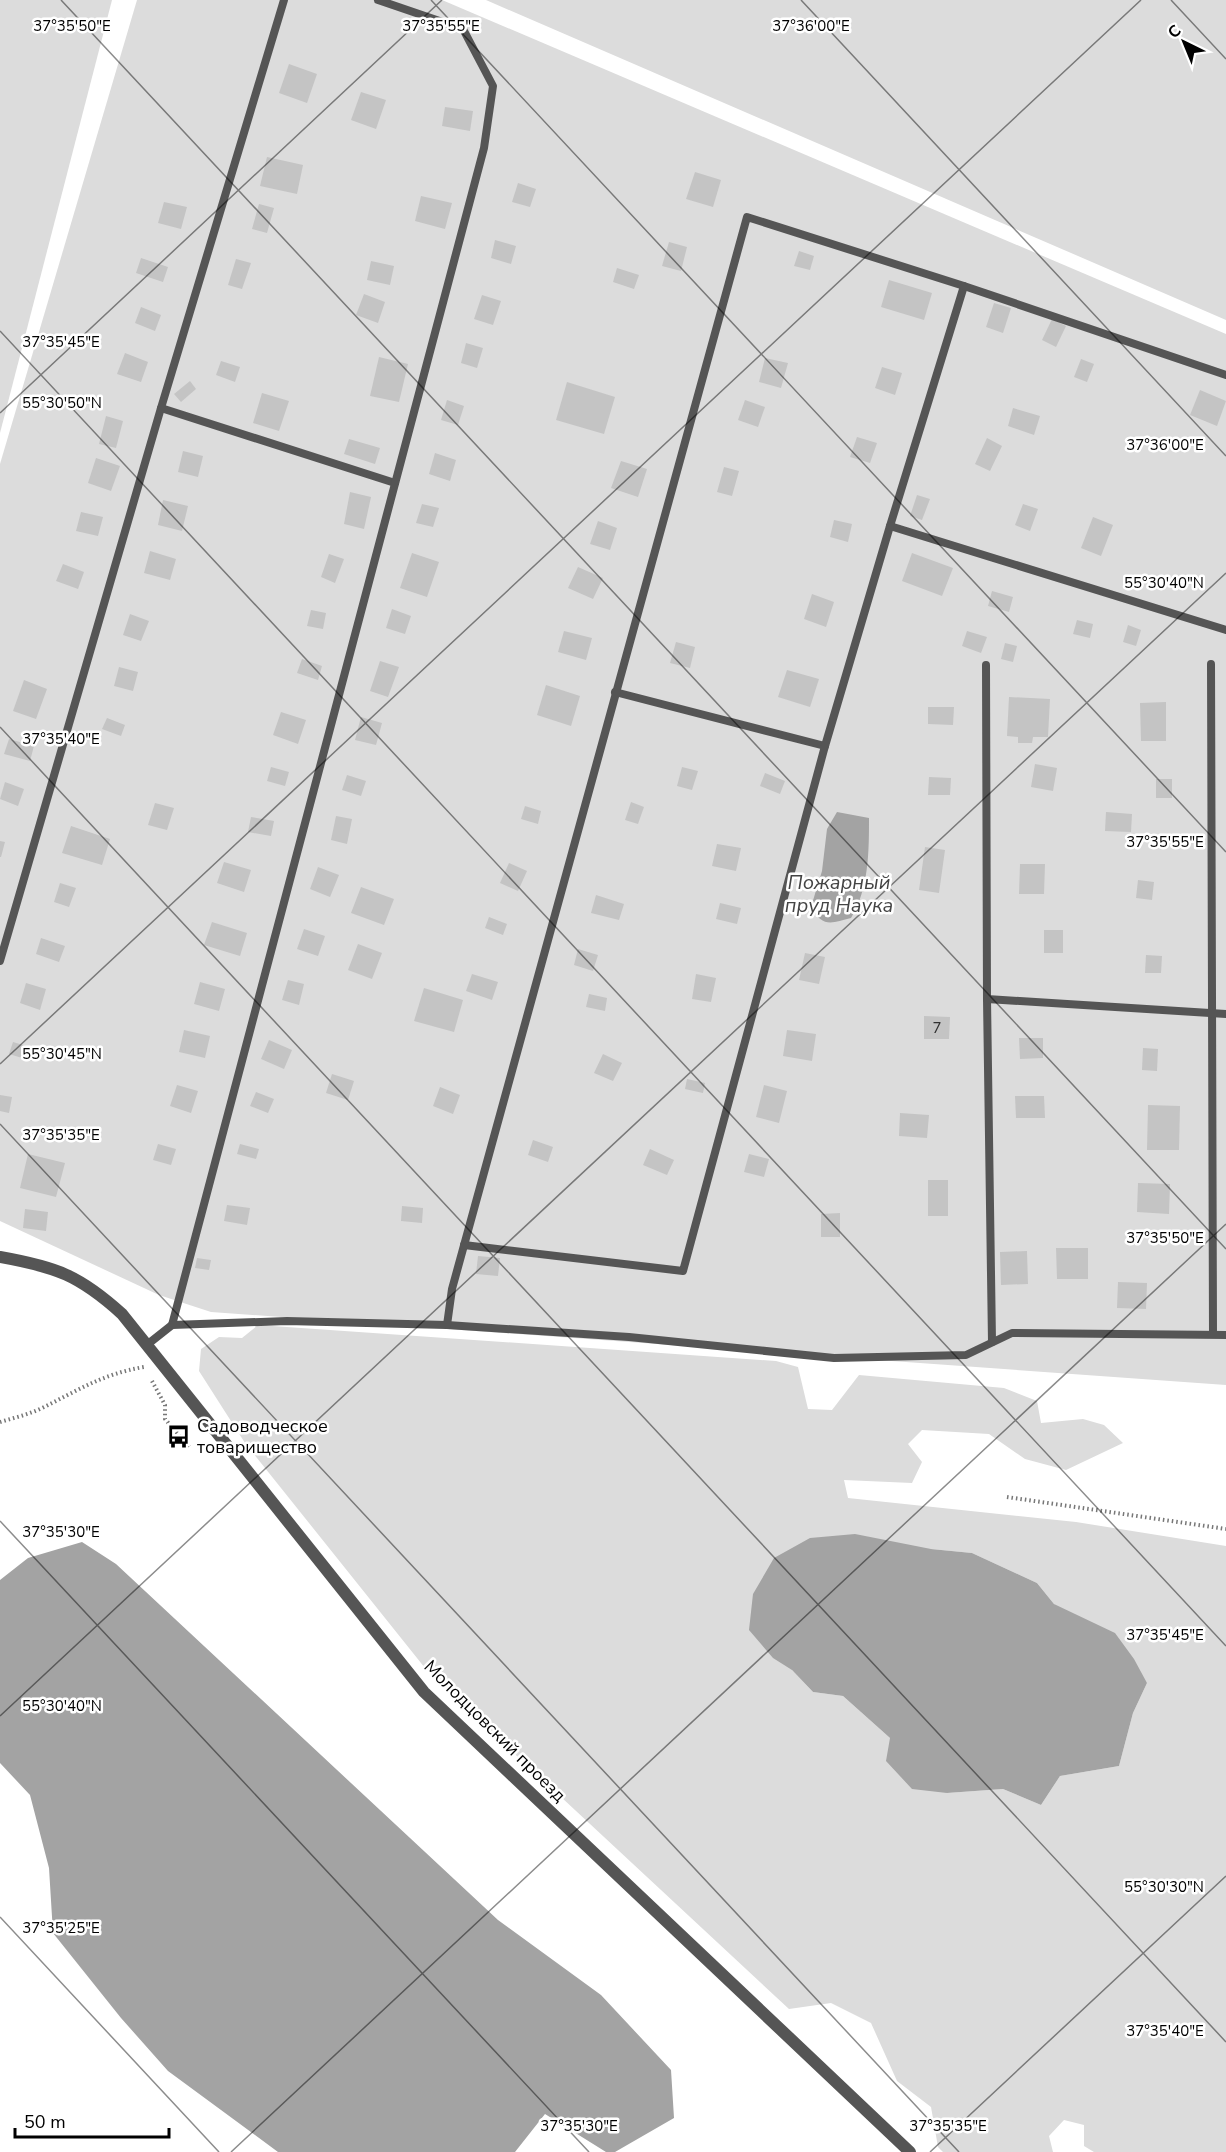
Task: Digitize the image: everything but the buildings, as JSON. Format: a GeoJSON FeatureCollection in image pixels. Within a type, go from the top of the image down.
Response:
{"type":"FeatureCollection","features":[{"type":"Feature","properties":{"kind":"street","name":"Молодцовский проезд"},"geometry":{"type":"LineString","coordinates":[[0,1257],[43,1265],[70,1275],[100,1294],[122,1314],[424,1692],[910,2152]]}},
{"type":"Feature","properties":{"kind":"lane"},"geometry":{"type":"LineString","coordinates":[[0,961],[161,408],[284,0]]}},
{"type":"Feature","properties":{"kind":"lane"},"geometry":{"type":"LineString","coordinates":[[172,1325],[484,148],[493,86],[463,29],[378,0]]}},
{"type":"Feature","properties":{"kind":"lane"},"geometry":{"type":"LineString","coordinates":[[447,1325],[452,1289],[747,217],[964,286],[1226,375]]}},
{"type":"Feature","properties":{"kind":"lane"},"geometry":{"type":"LineString","coordinates":[[464,1245],[683,1270],[825,746],[964,286]]}},
{"type":"Feature","properties":{"kind":"lane"},"geometry":{"type":"LineString","coordinates":[[161,408],[395,483]]}},
{"type":"Feature","properties":{"kind":"lane"},"geometry":{"type":"LineString","coordinates":[[890,526],[1226,630]]}},
{"type":"Feature","properties":{"kind":"lane"},"geometry":{"type":"LineString","coordinates":[[1211,664],[1212,1334]]}},
{"type":"Feature","properties":{"kind":"lane"},"geometry":{"type":"LineString","coordinates":[[986,665],[987,999],[992,1342]]}},
{"type":"Feature","properties":{"kind":"lane"},"geometry":{"type":"LineString","coordinates":[[615,692],[825,746]]}},
{"type":"Feature","properties":{"kind":"lane"},"geometry":{"type":"LineString","coordinates":[[987,999],[1226,1014]]}},
{"type":"Feature","properties":{"kind":"lane"},"geometry":{"type":"LineString","coordinates":[[148,1344],[172,1325],[287,1321],[447,1325],[628,1337],[834,1358],[966,1355],[1012,1333],[1226,1335]]}},
{"type":"Feature","properties":{"kind":"path"},"geometry":{"type":"LineString","coordinates":[[0,1422],[38,1410],[118,1371],[146,1366],[165,1406],[165,1419],[190,1448]]}},
{"type":"Feature","properties":{"kind":"path"},"geometry":{"type":"LineString","coordinates":[[1007,1497],[1226,1529]]}},
{"type":"Feature","properties":{"kind":"shaded area"},"geometry":{"type":"Polygon","coordinates":[[[0,0],[112,0],[0,433],[0,0]]]}},
{"type":"Feature","properties":{"kind":"shaded area"},"geometry":{"type":"Polygon","coordinates":[[[137,0],[442,0],[1226,334],[1226,1385],[211,1312],[159,1295],[0,1221],[0,464],[137,0]]]}},
{"type":"Feature","properties":{"kind":"shaded area"},"geometry":{"type":"Polygon","coordinates":[[[486,0],[1226,0],[1226,320],[486,0]]]}},
{"type":"Feature","properties":{"kind":"shaded area"},"geometry":{"type":"Polygon","coordinates":[[[258,1325],[776,1361],[798,1367],[808,1409],[832,1410],[859,1375],[1004,1388],[1037,1401],[1041,1423],[1083,1419],[1104,1425],[1123,1443],[1066,1470],[1025,1459],[989,1434],[922,1430],[908,1444],[922,1462],[912,1483],[844,1480],[848,1498],[1076,1522],[1226,1546],[1226,2152],[1094,2152],[1084,2146],[1084,2125],[1064,2120],[1049,2136],[1053,2152],[943,2152],[938,2147],[931,2107],[897,2081],[871,2023],[831,2003],[789,2009],[433,1678],[245,1443],[199,1371],[201,1349],[219,1337],[242,1338],[258,1325]],[[931,1549],[792,1670],[813,1692],[843,1696],[947,1793],[1003,1789],[1041,1805],[1060,1776],[1119,1766],[1133,1713],[1147,1683],[1054,1604],[1037,1583],[972,1553],[931,1549]]]}},
{"type":"Feature","properties":{"kind":"water","name":"Пожарный пруд Наука"},"geometry":{"type":"Polygon","coordinates":[[[837,812],[869,818],[868,856],[865,882],[851,918],[828,922],[819,918],[811,907],[822,871],[827,829],[837,812]]]}},
{"type":"Feature","properties":{"kind":"water"},"geometry":{"type":"Polygon","coordinates":[[[855,1534],[931,1549],[972,1553],[1037,1583],[1054,1604],[1115,1633],[1134,1659],[1147,1683],[1133,1713],[1119,1766],[1060,1776],[1041,1805],[1003,1789],[947,1793],[912,1789],[886,1761],[890,1738],[843,1696],[813,1692],[792,1670],[773,1658],[749,1630],[753,1594],[774,1558],[810,1538],[855,1534]]]}},
{"type":"Feature","properties":{"kind":"water"},"geometry":{"type":"Polygon","coordinates":[[[82,1542],[116,1564],[498,1920],[601,1995],[671,2070],[674,2118],[615,2152],[606,2152],[545,2114],[515,2152],[278,2152],[168,2071],[121,2018],[53,1933],[49,1868],[30,1795],[0,1763],[0,1580],[28,1558],[82,1542]]]}},
{"type":"Feature","properties":{"kind":"place","name":"Садоводческое товарищество"},"geometry":{"type":"Point","coordinates":[179,1436]}}]}
